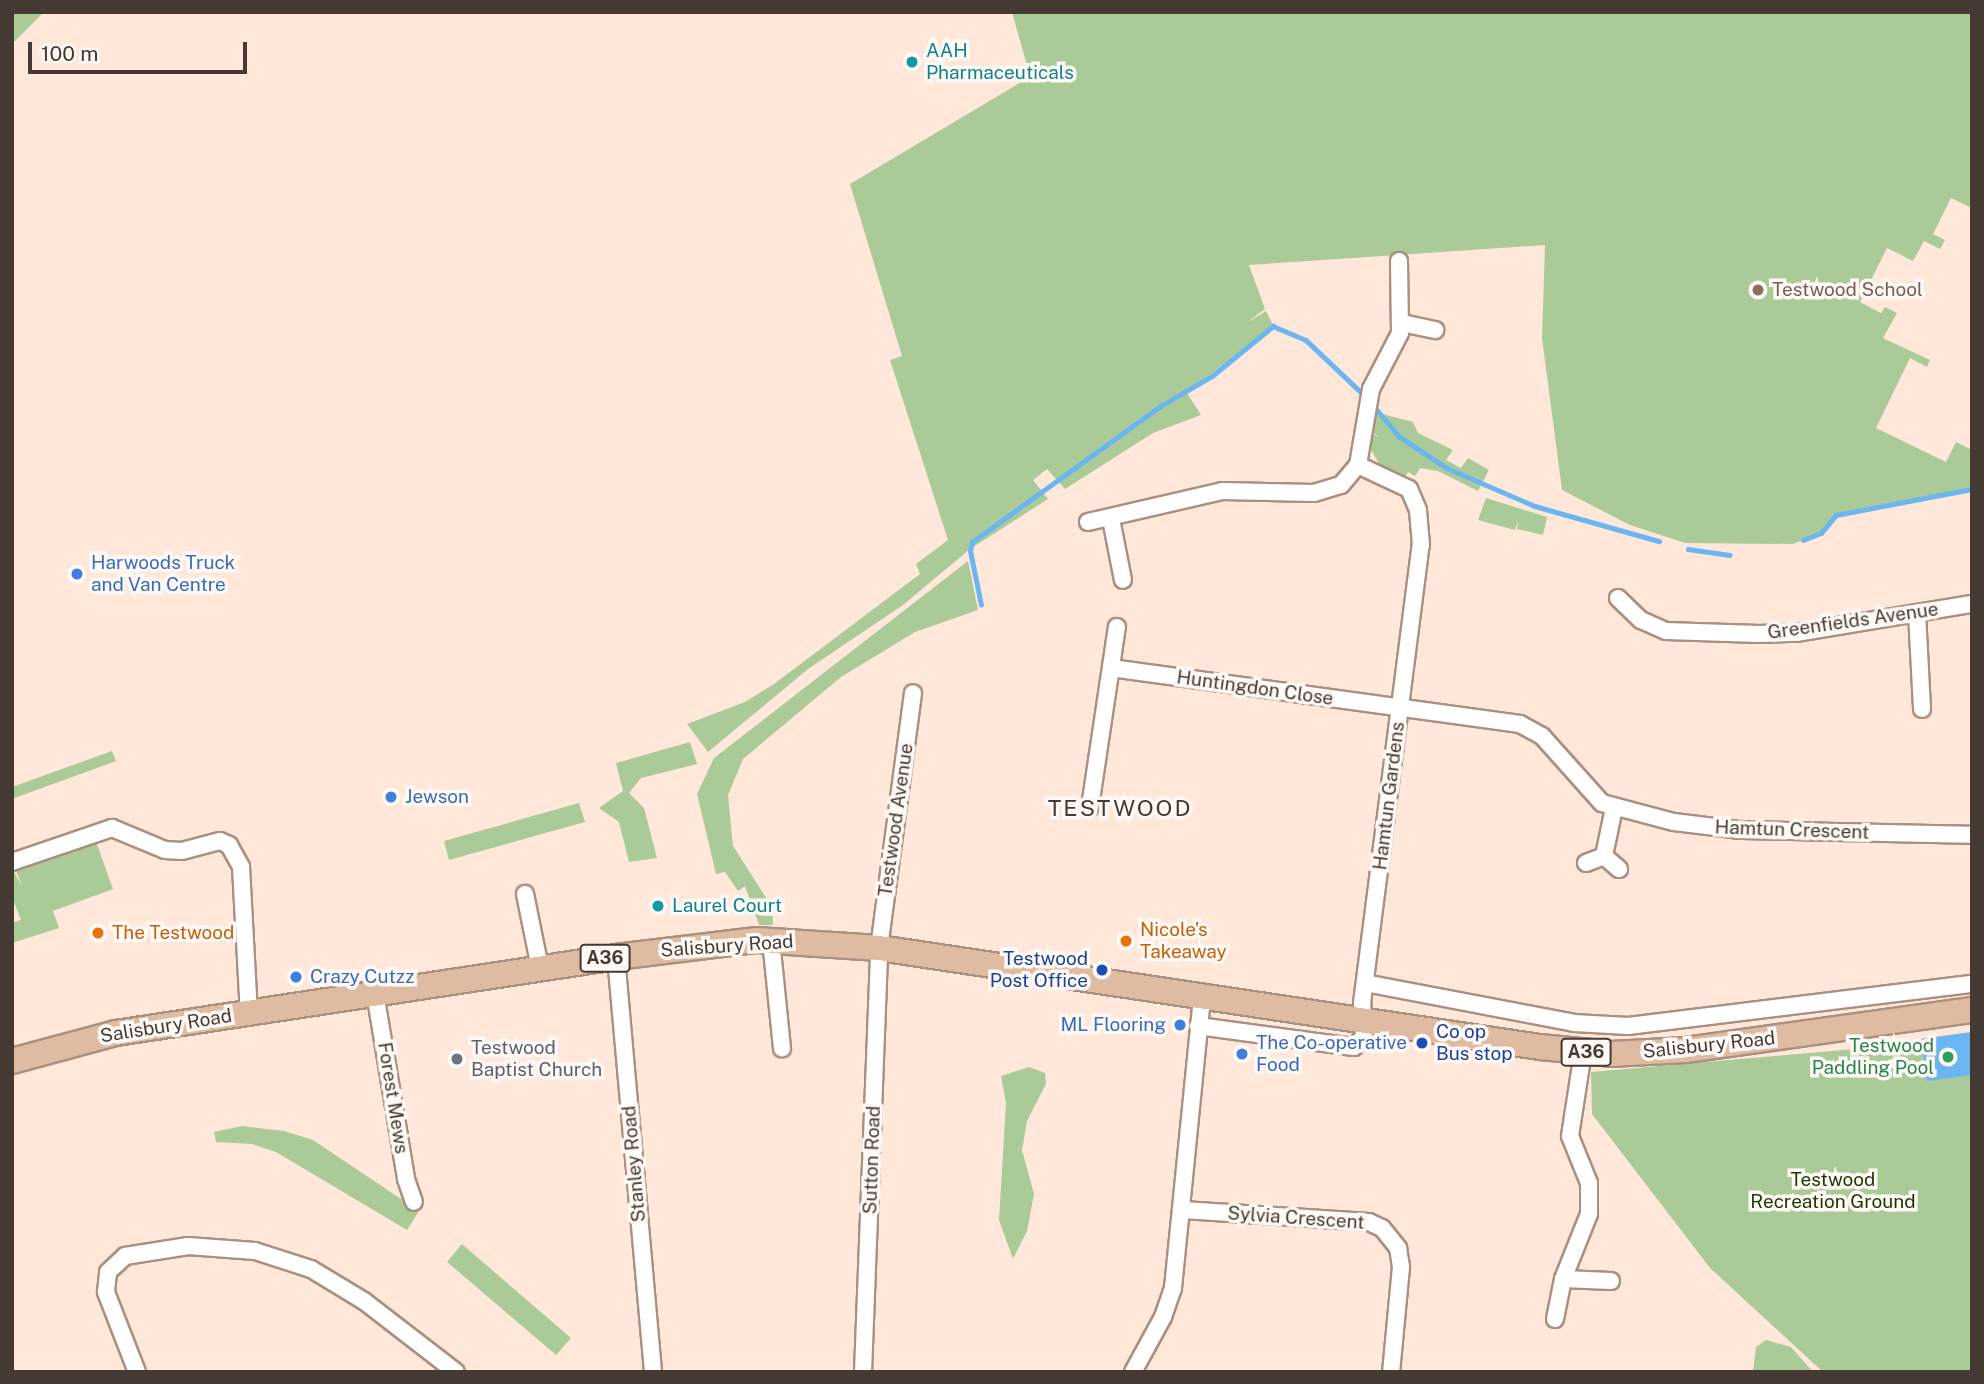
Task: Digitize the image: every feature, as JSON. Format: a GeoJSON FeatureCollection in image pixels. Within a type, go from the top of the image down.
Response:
{"type":"FeatureCollection","features":[{"type":"Feature","properties":{"kind":"main road","name":"Salisbury Road"},"geometry":{"type":"LineString","coordinates":[[12,1061],[106,1035],[616,957],[771,940],[879,948],[1583,1052],[1686,1050],[1972,1010]]}},
{"type":"Feature","properties":{"kind":"street"},"geometry":{"type":"LineString","coordinates":[[1088,522],[1111,519],[1222,491],[1324,492],[1341,485],[1358,464],[1371,389],[1402,323],[1399,261]]}},
{"type":"Feature","properties":{"kind":"street"},"geometry":{"type":"LineString","coordinates":[[1402,323],[1435,330]]}},
{"type":"Feature","properties":{"kind":"street","name":"Hamtun Gardens"},"geometry":{"type":"LineString","coordinates":[[1358,464],[1413,494],[1420,526],[1418,572],[1362,1020]]}},
{"type":"Feature","properties":{"kind":"street"},"geometry":{"type":"LineString","coordinates":[[1111,519],[1123,580]]}},
{"type":"Feature","properties":{"kind":"street","name":"Greenfields Avenue"},"geometry":{"type":"LineString","coordinates":[[1618,598],[1652,625],[1685,633],[1785,634],[1972,604]]}},
{"type":"Feature","properties":{"kind":"street"},"geometry":{"type":"LineString","coordinates":[[1917,613],[1922,709]]}},
{"type":"Feature","properties":{"kind":"street"},"geometry":{"type":"LineString","coordinates":[[1090,807],[1117,627]]}},
{"type":"Feature","properties":{"kind":"street","name":"Huntingdon Close"},"geometry":{"type":"LineString","coordinates":[[1111,668],[1399,708]]}},
{"type":"Feature","properties":{"kind":"street","name":"Testwood Avenue"},"geometry":{"type":"LineString","coordinates":[[879,948],[913,693]]}},
{"type":"Feature","properties":{"kind":"street","name":"Hamtun Crescent"},"geometry":{"type":"LineString","coordinates":[[1399,708],[1527,726],[1550,744],[1589,793],[1614,808],[1739,830],[1972,835]]}},
{"type":"Feature","properties":{"kind":"street"},"geometry":{"type":"LineString","coordinates":[[1604,856],[1614,808]]}},
{"type":"Feature","properties":{"kind":"street"},"geometry":{"type":"LineString","coordinates":[[12,862],[112,828],[165,850],[182,851],[220,841],[229,845],[241,867],[249,1013]]}},
{"type":"Feature","properties":{"kind":"street"},"geometry":{"type":"LineString","coordinates":[[1586,863],[1604,856]]}},
{"type":"Feature","properties":{"kind":"street"},"geometry":{"type":"LineString","coordinates":[[1604,856],[1619,869]]}},
{"type":"Feature","properties":{"kind":"street"},"geometry":{"type":"LineString","coordinates":[[525,894],[540,968]]}},
{"type":"Feature","properties":{"kind":"street"},"geometry":{"type":"LineString","coordinates":[[771,940],[782,1048]]}},
{"type":"Feature","properties":{"kind":"street","name":"Sutton Road"},"geometry":{"type":"LineString","coordinates":[[863,1372],[879,948]]}},
{"type":"Feature","properties":{"kind":"street","name":"Stanley Road"},"geometry":{"type":"LineString","coordinates":[[616,957],[653,1372]]}},
{"type":"Feature","properties":{"kind":"street","name":"Salisbury Road"},"geometry":{"type":"LineString","coordinates":[[1366,983],[1574,1023],[1628,1026],[1972,984]]}},
{"type":"Feature","properties":{"kind":"street","name":"Forest Mews"},"geometry":{"type":"LineString","coordinates":[[375,993],[406,1179],[414,1202]]}},
{"type":"Feature","properties":{"kind":"street"},"geometry":{"type":"LineString","coordinates":[[1133,1372],[1170,1300],[1183,1210],[1202,996]]}},
{"type":"Feature","properties":{"kind":"street"},"geometry":{"type":"LineString","coordinates":[[1198,1026],[1354,1047],[1364,1037],[1362,1020]]}},
{"type":"Feature","properties":{"kind":"street"},"geometry":{"type":"LineString","coordinates":[[1555,1319],[1563,1279],[1589,1214],[1589,1183],[1570,1136],[1583,1052]]}},
{"type":"Feature","properties":{"kind":"street","name":"Sylvia Crescent"},"geometry":{"type":"LineString","coordinates":[[1183,1210],[1359,1221],[1382,1228],[1398,1248],[1402,1276],[1391,1372]]}},
{"type":"Feature","properties":{"kind":"street"},"geometry":{"type":"LineString","coordinates":[[136,1372],[106,1292],[108,1272],[125,1256],[188,1245],[254,1251],[311,1269],[364,1301],[456,1372]]}},
{"type":"Feature","properties":{"kind":"street"},"geometry":{"type":"LineString","coordinates":[[1563,1279],[1611,1281]]}},
{"type":"Feature","properties":{"kind":"green space"},"geometry":{"type":"Polygon","coordinates":[[[12,12],[44,12],[12,44],[12,12]]]}},
{"type":"Feature","properties":{"kind":"green space"},"geometry":{"type":"Polygon","coordinates":[[[1012,12],[1972,12],[1972,208],[1951,198],[1933,234],[1945,240],[1940,249],[1924,241],[1913,261],[1887,248],[1860,302],[1881,313],[1885,307],[1897,313],[1883,338],[1930,360],[1927,367],[1910,358],[1876,428],[1946,462],[1956,442],[1972,450],[1972,489],[1836,515],[1821,533],[1793,544],[1685,543],[1630,525],[1562,490],[1542,338],[1545,245],[1249,265],[1265,309],[1246,323],[1266,311],[1273,325],[1187,393],[1201,415],[1153,433],[1065,489],[1047,469],[1033,480],[1048,499],[970,549],[903,605],[808,669],[708,752],[687,724],[745,702],[774,684],[920,574],[916,564],[948,540],[890,360],[902,356],[850,184],[1038,72],[1028,69],[1012,12]]]}},
{"type":"Feature","properties":{"kind":"green space"},"geometry":{"type":"Polygon","coordinates":[[[1375,412],[1413,422],[1418,433],[1453,450],[1446,460],[1461,468],[1468,458],[1489,470],[1478,491],[1438,471],[1420,468],[1415,476],[1408,472],[1405,477],[1380,465],[1371,450],[1373,434],[1379,437],[1372,432],[1375,412]]]}},
{"type":"Feature","properties":{"kind":"green space"},"geometry":{"type":"Polygon","coordinates":[[[1486,498],[1547,517],[1543,535],[1517,529],[1518,520],[1515,530],[1478,520],[1486,498]]]}},
{"type":"Feature","properties":{"kind":"green space"},"geometry":{"type":"Polygon","coordinates":[[[968,561],[978,610],[915,632],[841,677],[743,759],[728,795],[733,846],[772,907],[773,925],[759,925],[745,886],[738,891],[725,872],[716,874],[697,794],[714,758],[968,561]]]}},
{"type":"Feature","properties":{"kind":"green space"},"geometry":{"type":"Polygon","coordinates":[[[690,742],[697,764],[641,778],[629,793],[644,808],[657,858],[629,862],[619,822],[599,808],[623,791],[616,763],[690,742]]]}},
{"type":"Feature","properties":{"kind":"green space"},"geometry":{"type":"Polygon","coordinates":[[[112,751],[116,761],[12,799],[12,787],[112,751]]]}},
{"type":"Feature","properties":{"kind":"green space"},"geometry":{"type":"Polygon","coordinates":[[[579,803],[585,822],[449,860],[444,841],[579,803]]]}},
{"type":"Feature","properties":{"kind":"green space"},"geometry":{"type":"Polygon","coordinates":[[[95,839],[113,889],[53,911],[59,928],[12,943],[12,923],[21,920],[12,897],[12,868],[22,887],[15,868],[95,839]]]}},
{"type":"Feature","properties":{"kind":"green space","name":"Testwood Recreation Ground"},"geometry":{"type":"Polygon","coordinates":[[[1972,1032],[1972,1372],[1823,1372],[1710,1268],[1592,1114],[1591,1072],[1854,1049],[1972,1032]]]}},
{"type":"Feature","properties":{"kind":"green space"},"geometry":{"type":"Polygon","coordinates":[[[1029,1067],[1045,1073],[1046,1084],[1027,1121],[1022,1150],[1034,1194],[1027,1231],[1013,1259],[999,1220],[1006,1103],[1001,1076],[1029,1067]]]}},
{"type":"Feature","properties":{"kind":"green space"},"geometry":{"type":"Polygon","coordinates":[[[242,1126],[284,1131],[313,1140],[419,1211],[407,1230],[276,1152],[252,1144],[216,1142],[214,1132],[242,1126]]]}},
{"type":"Feature","properties":{"kind":"green space"},"geometry":{"type":"Polygon","coordinates":[[[462,1244],[571,1338],[556,1355],[447,1262],[462,1244]]]}},
{"type":"Feature","properties":{"kind":"green space"},"geometry":{"type":"Polygon","coordinates":[[[1766,1340],[1791,1347],[1813,1372],[1753,1372],[1756,1347],[1766,1340]]]}},
{"type":"Feature","properties":{"kind":"water","name":"Testwood Paddling Pool"},"geometry":{"type":"Polygon","coordinates":[[[1972,1032],[1972,1075],[1927,1081],[1921,1039],[1972,1032]]]}},
{"type":"Feature","properties":{"kind":"waterway"},"geometry":{"type":"LineString","coordinates":[[981,605],[970,551],[972,542],[1159,407],[1212,376],[1273,326],[1306,340],[1366,397]]}},
{"type":"Feature","properties":{"kind":"waterway"},"geometry":{"type":"LineString","coordinates":[[1372,404],[1400,437],[1447,468],[1535,506],[1659,541]]}},
{"type":"Feature","properties":{"kind":"waterway"},"geometry":{"type":"LineString","coordinates":[[1803,540],[1821,533],[1836,515],[1972,489]]}},
{"type":"Feature","properties":{"kind":"waterway"},"geometry":{"type":"LineString","coordinates":[[1688,549],[1730,555]]}},
{"type":"Feature","properties":{"kind":"place","name":"AAH Pharmaceuticals"},"geometry":{"type":"Point","coordinates":[912,62]}},
{"type":"Feature","properties":{"kind":"place","name":"Testwood School"},"geometry":{"type":"Point","coordinates":[1758,290]}},
{"type":"Feature","properties":{"kind":"place","name":"Harwoods Truck and Van Centre"},"geometry":{"type":"Point","coordinates":[77,574]}},
{"type":"Feature","properties":{"kind":"place","name":"Jewson"},"geometry":{"type":"Point","coordinates":[391,797]}},
{"type":"Feature","properties":{"kind":"place","name":"Laurel Court"},"geometry":{"type":"Point","coordinates":[658,906]}},
{"type":"Feature","properties":{"kind":"place","name":"The Testwood"},"geometry":{"type":"Point","coordinates":[98,933]}},
{"type":"Feature","properties":{"kind":"place","name":"Nicole's Takeaway"},"geometry":{"type":"Point","coordinates":[1126,941]}},
{"type":"Feature","properties":{"kind":"place","name":"Testwood Post Office"},"geometry":{"type":"Point","coordinates":[1102,970]}},
{"type":"Feature","properties":{"kind":"place","name":"Crazy Cutzz"},"geometry":{"type":"Point","coordinates":[296,977]}},
{"type":"Feature","properties":{"kind":"place","name":"ML Flooring"},"geometry":{"type":"Point","coordinates":[1180,1025]}},
{"type":"Feature","properties":{"kind":"place","name":"Co op Bus stop"},"geometry":{"type":"Point","coordinates":[1422,1043]}},
{"type":"Feature","properties":{"kind":"place","name":"The Co-operative Food"},"geometry":{"type":"Point","coordinates":[1242,1054]}},
{"type":"Feature","properties":{"kind":"place","name":"Testwood Paddling Pool"},"geometry":{"type":"Point","coordinates":[1948,1057]}},
{"type":"Feature","properties":{"kind":"place","name":"Testwood Baptist Church"},"geometry":{"type":"Point","coordinates":[457,1059]}},
{"type":"Feature","properties":{"kind":"district","name":"TESTWOOD"},"geometry":{"type":"Point","coordinates":[1120,808]}}]}
